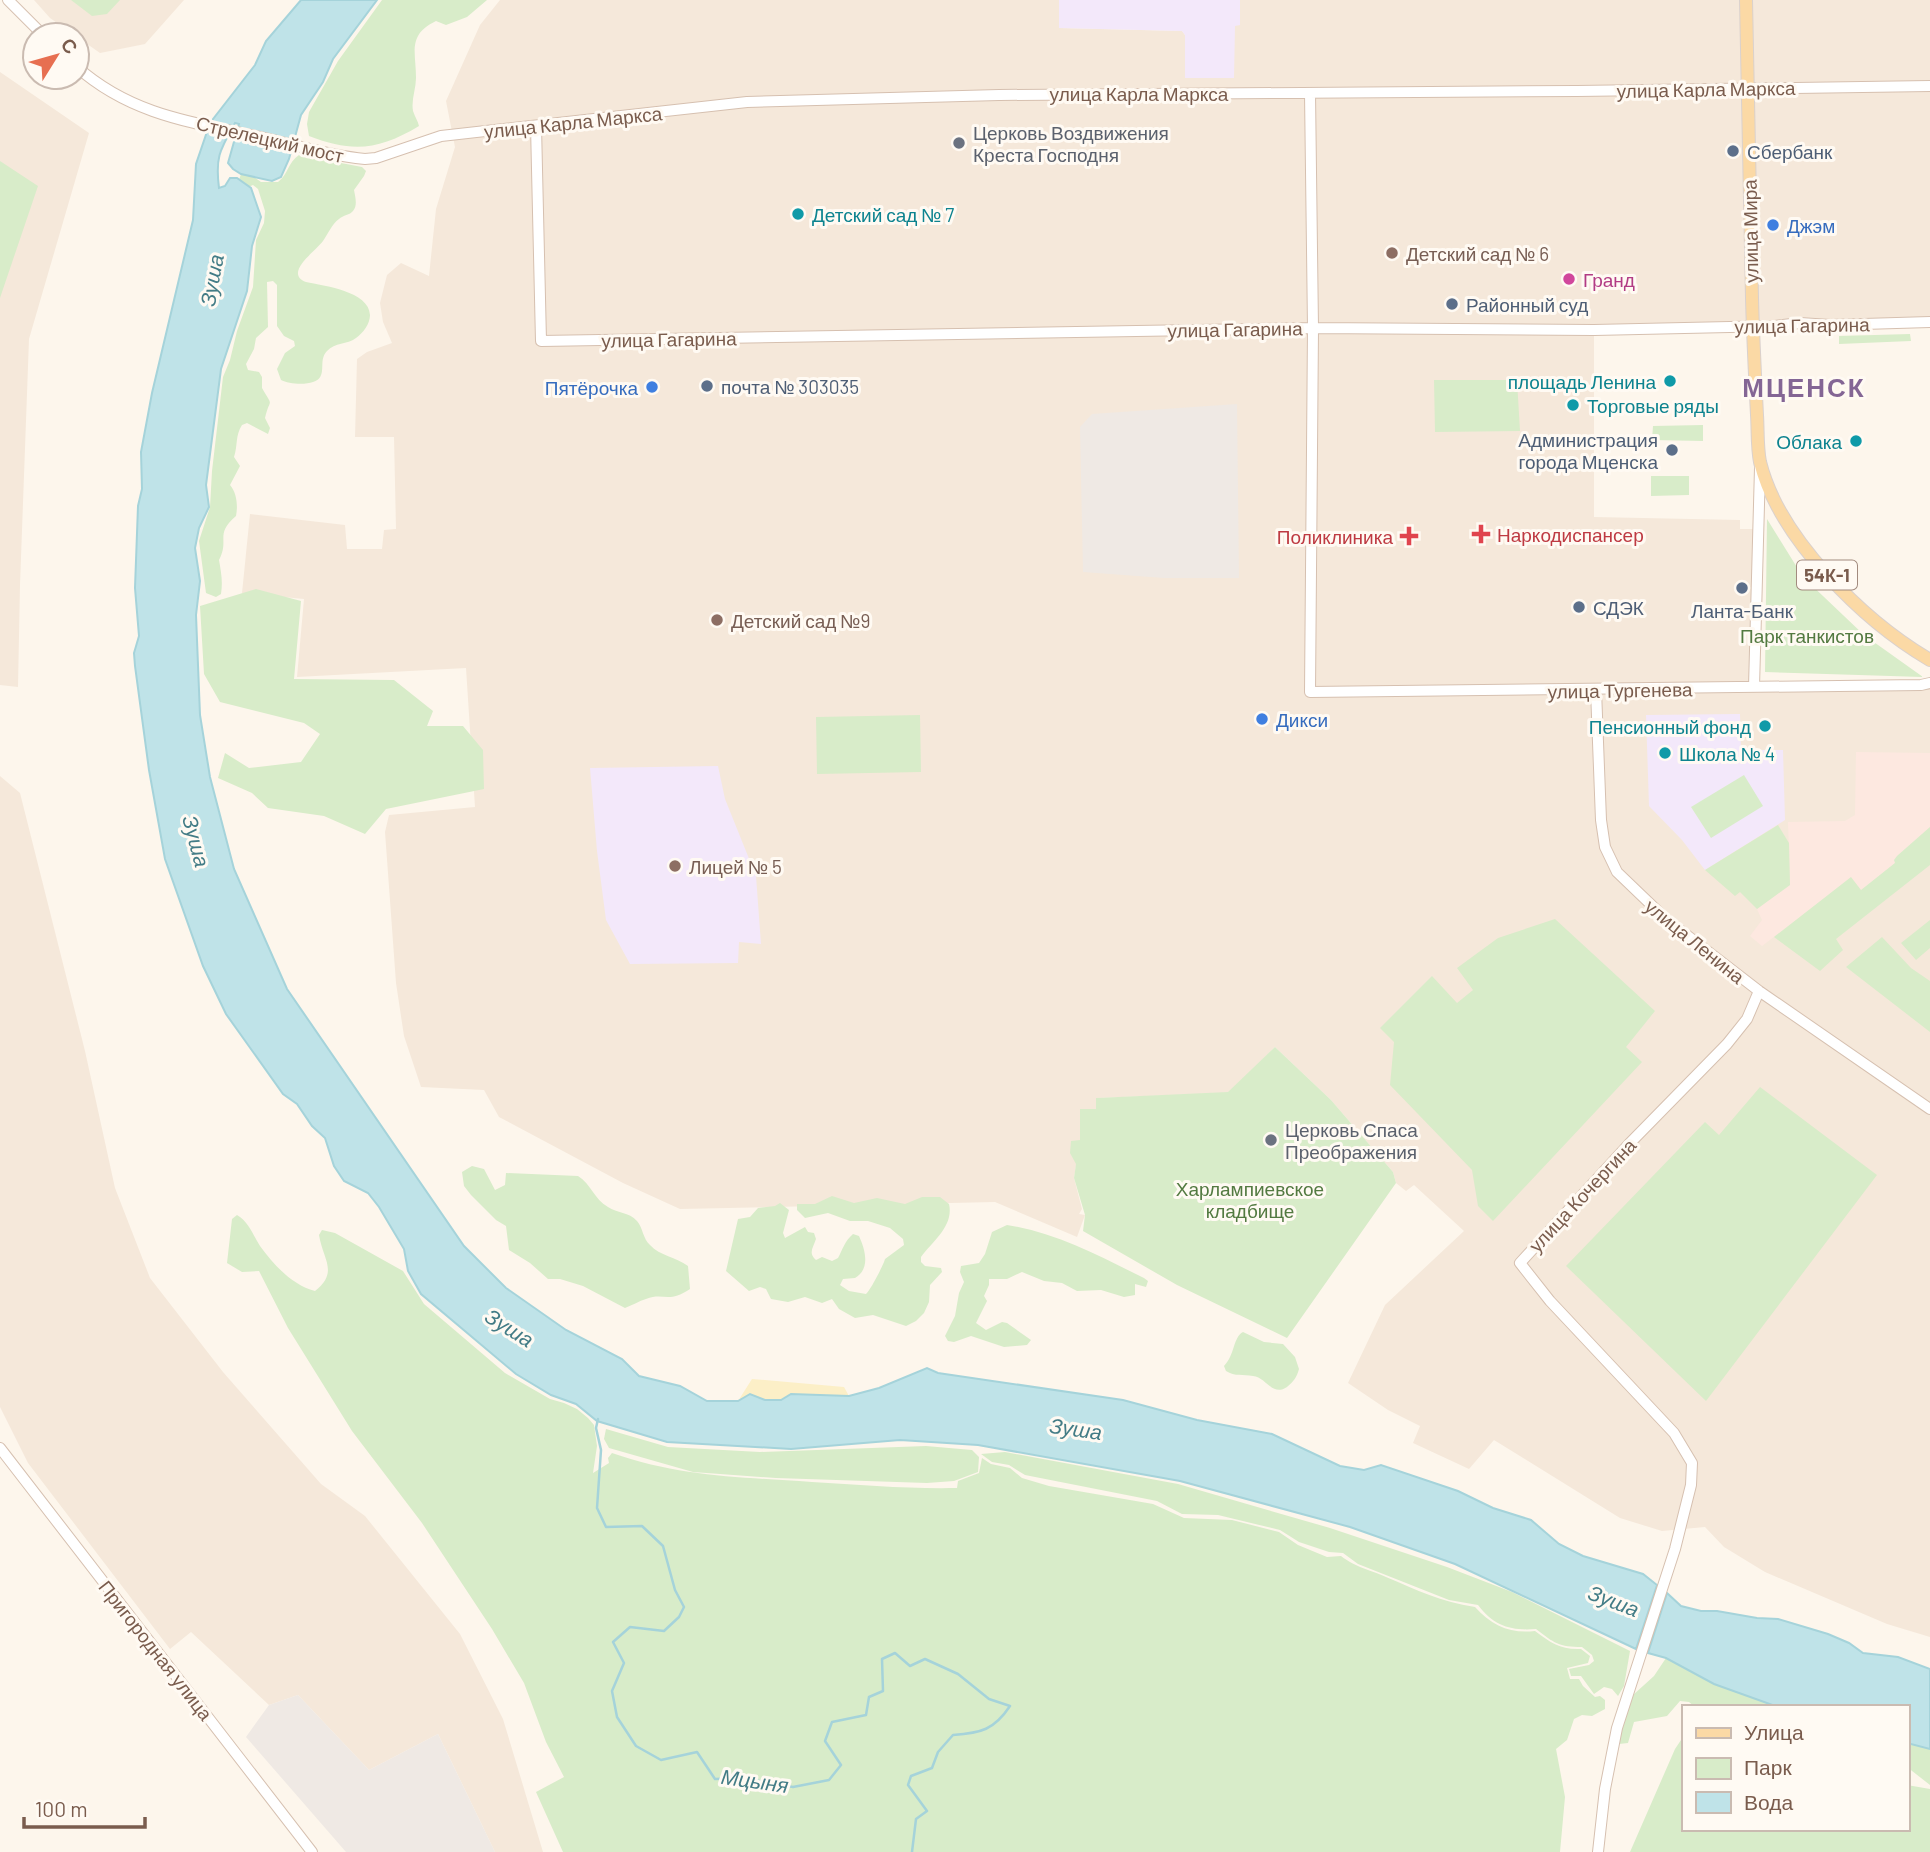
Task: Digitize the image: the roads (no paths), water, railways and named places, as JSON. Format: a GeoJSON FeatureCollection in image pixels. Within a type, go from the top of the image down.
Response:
{"type":"FeatureCollection","features":[{"type":"Feature","properties":{"kind":"main road"},"geometry":{"type":"LineString","coordinates":[[8,0],[29,21]]}},
{"type":"Feature","properties":{"kind":"main road","name":"улица Мира"},"geometry":{"type":"LineString","coordinates":[[1746,0],[1752,326],[1760,461],[1754,687]]}},
{"type":"Feature","properties":{"kind":"main road","name":"Стрелецкий мост"},"geometry":{"type":"LineString","coordinates":[[91,81],[114,95],[151,112],[353,158]]}},
{"type":"Feature","properties":{"kind":"main road","name":"улица Карла Маркса"},"geometry":{"type":"LineString","coordinates":[[353,158],[376,158],[441,136],[747,102],[999,94],[1930,86]]}},
{"type":"Feature","properties":{"kind":"main road"},"geometry":{"type":"LineString","coordinates":[[1310,93],[1312,328]]}},
{"type":"Feature","properties":{"kind":"main road","name":"улица Гагарина"},"geometry":{"type":"LineString","coordinates":[[536,127],[541,341],[1312,328],[1594,330],[1930,322]]}},
{"type":"Feature","properties":{"kind":"main road","name":"улица Тургенева"},"geometry":{"type":"LineString","coordinates":[[1312,328],[1310,692],[1597,690],[1930,683]]}},
{"type":"Feature","properties":{"kind":"main road","name":"улица Мира"},"geometry":{"type":"LineString","coordinates":[[1760,461],[1784,516],[1823,570],[1847,597],[1873,619],[1930,660]]}},
{"type":"Feature","properties":{"kind":"main road","name":"улица Ленина"},"geometry":{"type":"LineString","coordinates":[[1597,690],[1601,820],[1605,847],[1610,860],[1626,882],[1667,920],[1759,991],[1930,1109]]}},
{"type":"Feature","properties":{"kind":"main road","name":"улица Кочергина"},"geometry":{"type":"LineString","coordinates":[[1598,1852],[1610,1758],[1675,1549],[1691,1485],[1692,1463],[1674,1433],[1550,1301],[1520,1263],[1629,1144],[1727,1044],[1747,1019],[1759,991]]}},
{"type":"Feature","properties":{"kind":"main road","name":"Пригородная улица"},"geometry":{"type":"LineString","coordinates":[[0,1448],[312,1852]]}},
{"type":"Feature","properties":{"kind":"water","name":"Зуша"},"geometry":{"type":"Polygon","coordinates":[[[301,0],[377,0],[333,59],[323,82],[301,115],[281,177],[272,181],[241,174],[228,163],[239,124],[235,123],[220,154],[219,188],[225,186],[230,178],[237,178],[251,188],[261,217],[252,246],[247,291],[221,369],[206,485],[209,507],[199,528],[195,548],[200,581],[196,615],[200,715],[210,777],[234,869],[287,989],[464,1246],[506,1288],[566,1330],[622,1359],[639,1376],[680,1386],[707,1401],[738,1401],[750,1394],[765,1400],[781,1400],[791,1394],[849,1396],[879,1388],[927,1368],[938,1373],[1123,1400],[1197,1420],[1272,1434],[1340,1466],[1364,1470],[1381,1465],[1458,1491],[1493,1508],[1531,1520],[1559,1544],[1583,1556],[1643,1574],[1657,1585],[1636,1649],[1455,1564],[1350,1527],[1180,1481],[978,1445],[900,1440],[791,1449],[667,1442],[597,1421],[576,1404],[551,1395],[516,1374],[421,1294],[408,1271],[404,1249],[379,1207],[368,1193],[344,1181],[334,1166],[325,1138],[312,1126],[297,1104],[283,1094],[226,1014],[203,966],[165,859],[149,770],[135,666],[134,653],[139,636],[135,588],[138,506],[142,489],[141,452],[152,393],[193,220],[196,164],[210,123],[255,65],[266,41],[301,0]]]}},
{"type":"Feature","properties":{"kind":"water"},"geometry":{"type":"Polygon","coordinates":[[[1667,1593],[1681,1606],[1701,1611],[1778,1619],[1828,1634],[1849,1643],[1863,1653],[1898,1657],[1930,1669],[1930,1749],[1909,1744],[1909,1705],[1772,1705],[1714,1684],[1666,1658],[1648,1653],[1667,1593]]]}},
{"type":"Feature","properties":{"kind":"waterway","name":"Мцыня"},"geometry":{"type":"LineString","coordinates":[[598,1419],[596,1428],[601,1450],[597,1508],[606,1527],[642,1526],[663,1546],[675,1590],[684,1607],[679,1617],[664,1631],[630,1627],[613,1642],[624,1663],[612,1691],[617,1717],[636,1746],[661,1760],[697,1752],[715,1779],[742,1778],[793,1787],[829,1780],[841,1765],[825,1741],[832,1722],[866,1715],[869,1697],[883,1691],[882,1659],[895,1653],[910,1666],[925,1659],[958,1674],[989,1699],[1010,1706],[986,1729],[953,1735],[938,1752],[932,1768],[911,1776],[908,1785],[927,1811],[916,1819],[912,1852]]}},
{"type":"Feature","properties":{"kind":"place","name":"Церковь Воздвижения Креста Господня"},"geometry":{"type":"Point","coordinates":[959,143]}},
{"type":"Feature","properties":{"kind":"place","name":"Сбербанк"},"geometry":{"type":"Point","coordinates":[1733,151]}},
{"type":"Feature","properties":{"kind":"place","name":"Детский сад № 7"},"geometry":{"type":"Point","coordinates":[798,214]}},
{"type":"Feature","properties":{"kind":"place","name":"Джэм"},"geometry":{"type":"Point","coordinates":[1773,225]}},
{"type":"Feature","properties":{"kind":"place","name":"Детский сад № 6"},"geometry":{"type":"Point","coordinates":[1392,253]}},
{"type":"Feature","properties":{"kind":"place","name":"Гранд"},"geometry":{"type":"Point","coordinates":[1569,279]}},
{"type":"Feature","properties":{"kind":"place","name":"Районный суд"},"geometry":{"type":"Point","coordinates":[1452,304]}},
{"type":"Feature","properties":{"kind":"place","name":"площадь Ленина"},"geometry":{"type":"Point","coordinates":[1670,381]}},
{"type":"Feature","properties":{"kind":"place","name":"почта № 303035"},"geometry":{"type":"Point","coordinates":[707,386]}},
{"type":"Feature","properties":{"kind":"place","name":"Пятёрочка"},"geometry":{"type":"Point","coordinates":[652,387]}},
{"type":"Feature","properties":{"kind":"place","name":"Торговые ряды"},"geometry":{"type":"Point","coordinates":[1573,405]}},
{"type":"Feature","properties":{"kind":"place","name":"Облака"},"geometry":{"type":"Point","coordinates":[1856,441]}},
{"type":"Feature","properties":{"kind":"place","name":"Администрация города Мценска"},"geometry":{"type":"Point","coordinates":[1672,450]}},
{"type":"Feature","properties":{"kind":"place","name":"Наркодиспансер"},"geometry":{"type":"Point","coordinates":[1481,534]}},
{"type":"Feature","properties":{"kind":"place","name":"Поликлиника"},"geometry":{"type":"Point","coordinates":[1409,536]}},
{"type":"Feature","properties":{"kind":"place","name":"Ланта-Банк"},"geometry":{"type":"Point","coordinates":[1742,588]}},
{"type":"Feature","properties":{"kind":"place","name":"СДЭК"},"geometry":{"type":"Point","coordinates":[1579,607]}},
{"type":"Feature","properties":{"kind":"place","name":"Детский сад №9"},"geometry":{"type":"Point","coordinates":[717,620]}},
{"type":"Feature","properties":{"kind":"place","name":"Дикси"},"geometry":{"type":"Point","coordinates":[1262,719]}},
{"type":"Feature","properties":{"kind":"place","name":"Пенсионный фонд"},"geometry":{"type":"Point","coordinates":[1765,726]}},
{"type":"Feature","properties":{"kind":"place","name":"Школа № 4"},"geometry":{"type":"Point","coordinates":[1665,753]}},
{"type":"Feature","properties":{"kind":"place","name":"Лицей № 5"},"geometry":{"type":"Point","coordinates":[675,866]}},
{"type":"Feature","properties":{"kind":"place","name":"Церковь Спаса Преображения"},"geometry":{"type":"Point","coordinates":[1271,1140]}},
{"type":"Feature","properties":{"kind":"district","name":"МЦЕНСК"},"geometry":{"type":"Point","coordinates":[1804,386]}},
{"type":"Feature","properties":{"kind":"park label","name":"Парк танкистов"},"geometry":{"type":"Point","coordinates":[1807,635]}},
{"type":"Feature","properties":{"kind":"park label","name":"Харлампиевское кладбище"},"geometry":{"type":"Point","coordinates":[1250,1199]}}]}
